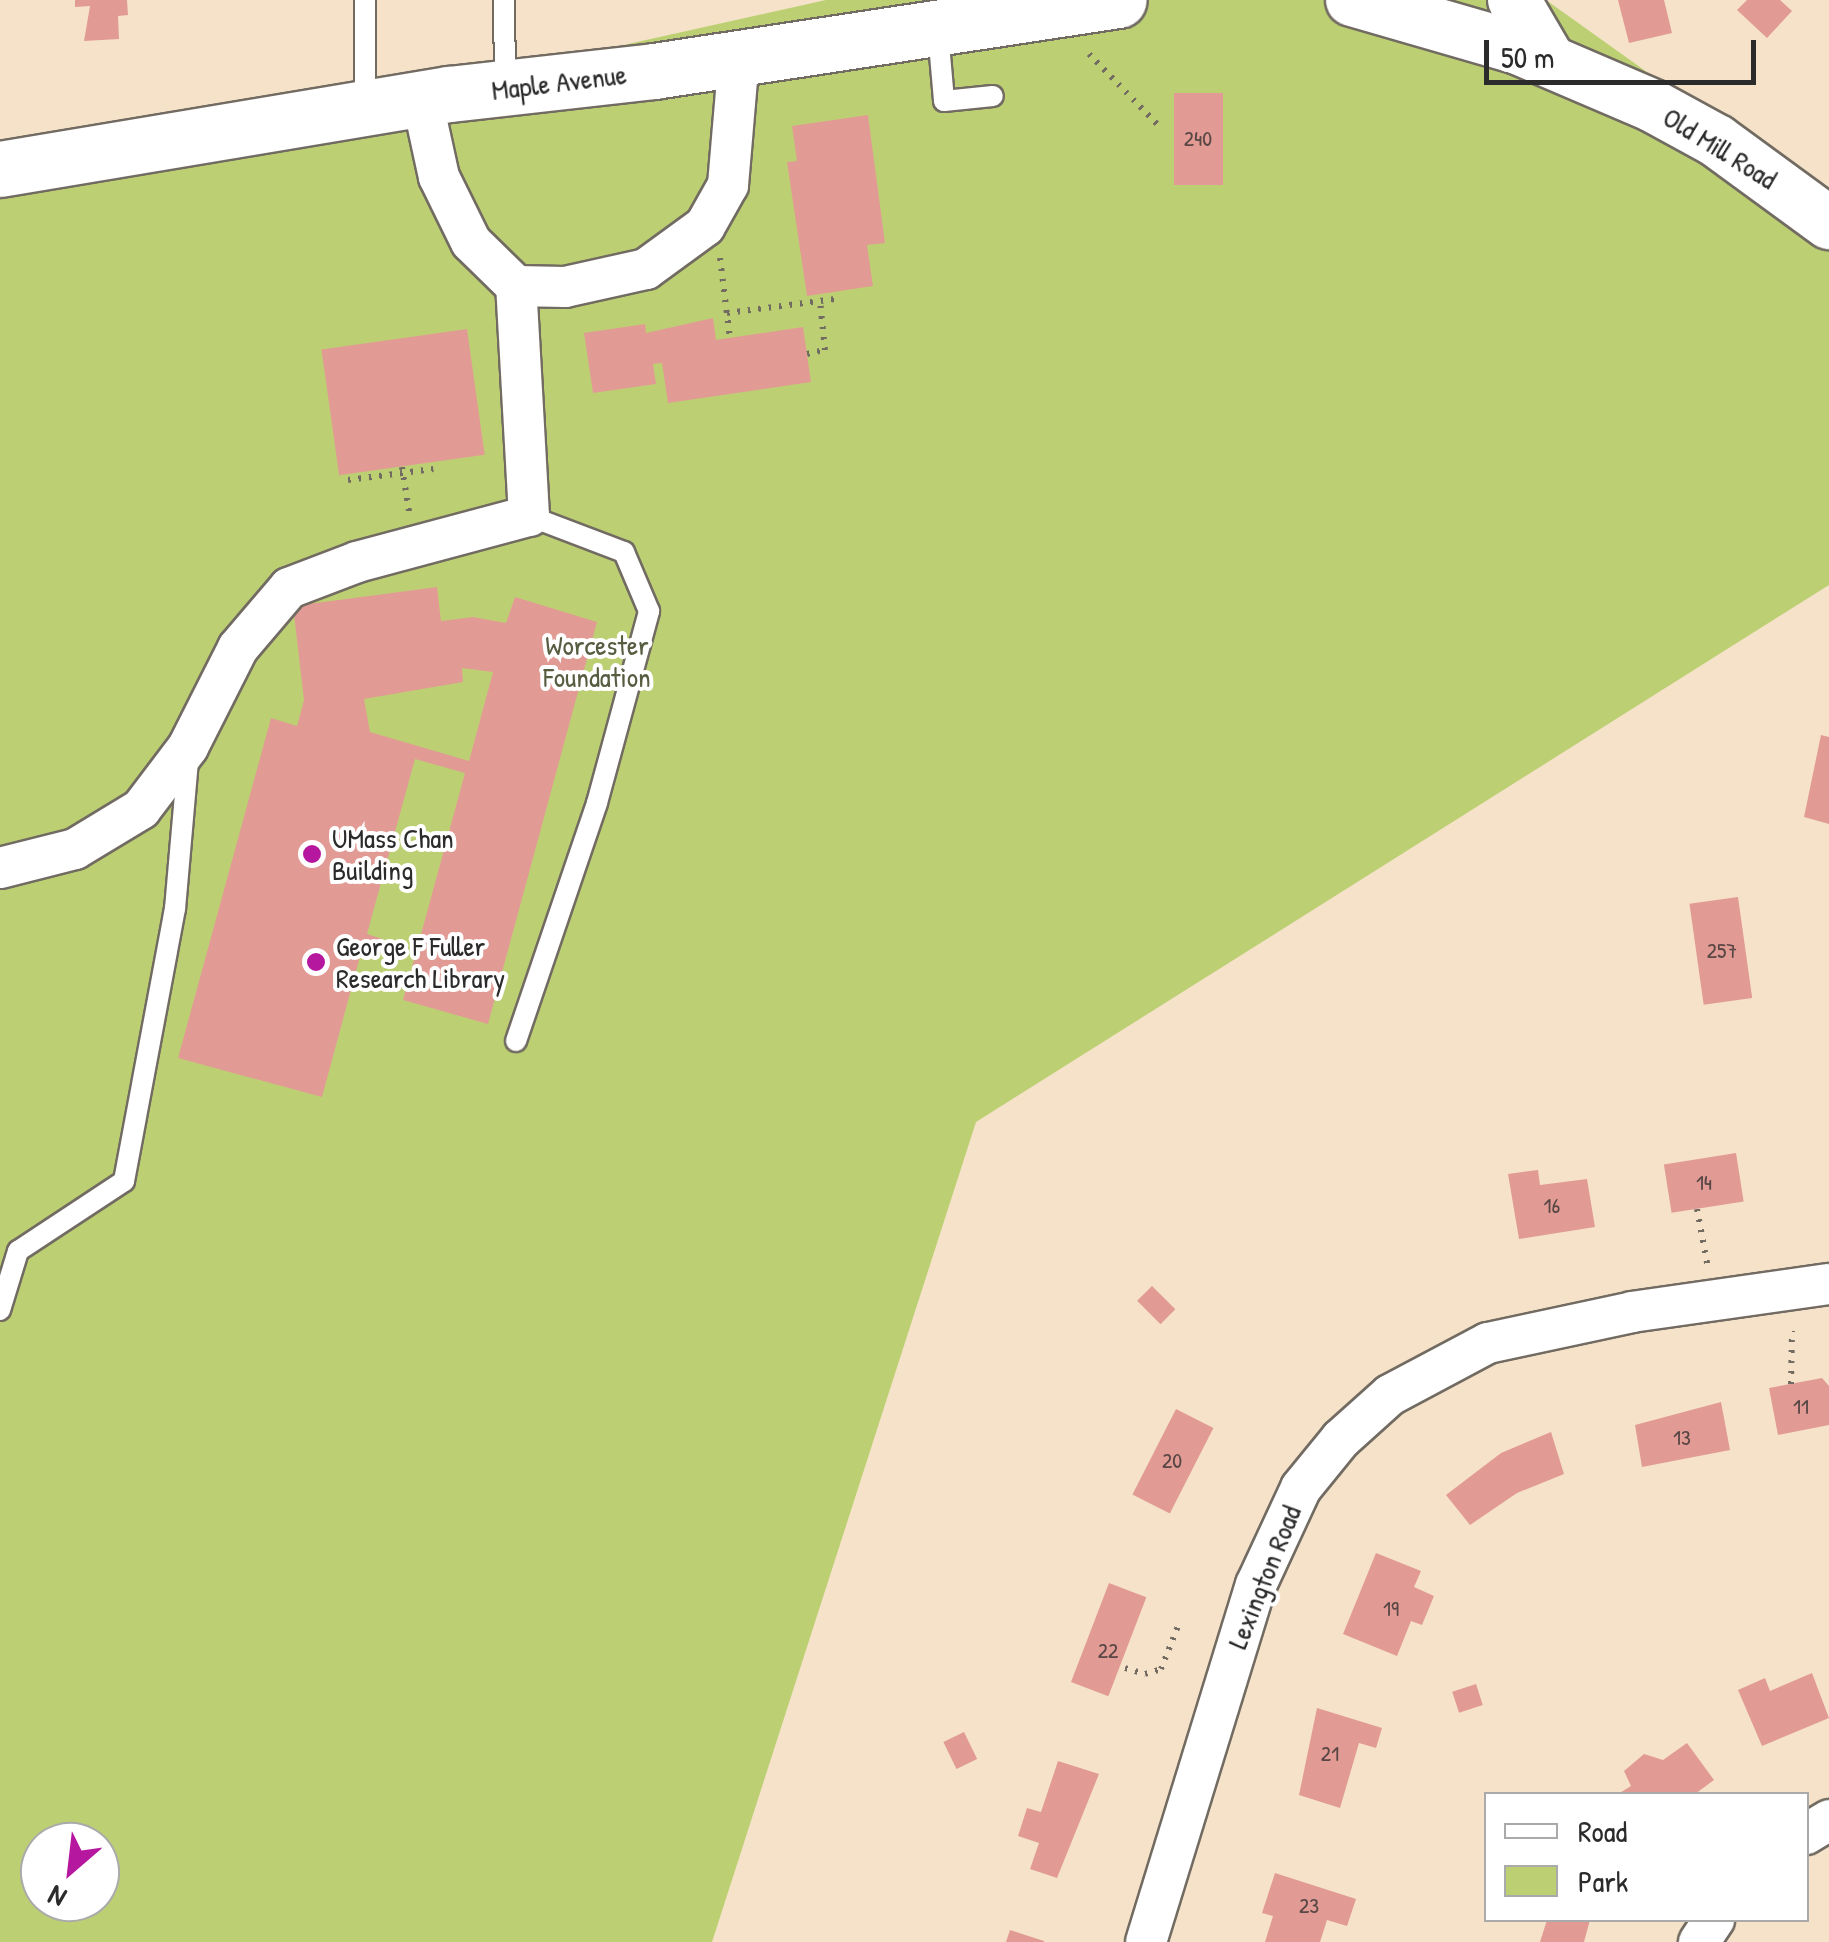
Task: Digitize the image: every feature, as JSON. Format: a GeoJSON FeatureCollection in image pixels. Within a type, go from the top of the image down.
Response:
{"type":"FeatureCollection","features":[{"type":"Feature","properties":{"kind":"main road","name":"Maple Avenue"},"geometry":{"type":"LineString","coordinates":[[0,168],[422,98],[739,57],[938,24],[1119,0]]}},
{"type":"Feature","properties":{"kind":"street","name":"Old Mill Road"},"geometry":{"type":"LineString","coordinates":[[1352,0],[1450,14],[1549,60],[1717,141],[1829,224]]}},
{"type":"Feature","properties":{"kind":"street"},"geometry":{"type":"LineString","coordinates":[[1514,0],[1549,60]]}},
{"type":"Feature","properties":{"kind":"street"},"geometry":{"type":"LineString","coordinates":[[422,98],[454,214],[492,269],[516,286],[565,287],[646,269],[689,243],[715,212],[732,159],[739,57]]}},
{"type":"Feature","properties":{"kind":"street"},"geometry":{"type":"LineString","coordinates":[[0,868],[38,862],[110,831],[141,809],[188,747],[238,648],[289,588],[382,554],[529,516],[516,286]]}},
{"type":"Feature","properties":{"kind":"street","name":"Lexington Road"},"geometry":{"type":"LineString","coordinates":[[1146,1942],[1256,1585],[1301,1488],[1341,1439],[1390,1395],[1488,1343],[1632,1312],[1829,1284]]}},
{"type":"Feature","properties":{"kind":"lane"},"geometry":{"type":"LineString","coordinates":[[365,0],[365,107]]}},
{"type":"Feature","properties":{"kind":"lane"},"geometry":{"type":"LineString","coordinates":[[504,0],[505,88]]}},
{"type":"Feature","properties":{"kind":"lane"},"geometry":{"type":"LineString","coordinates":[[938,24],[944,101],[993,96]]}},
{"type":"Feature","properties":{"kind":"lane"},"geometry":{"type":"LineString","coordinates":[[516,1041],[597,803],[649,612],[624,552],[529,516]]}},
{"type":"Feature","properties":{"kind":"lane"},"geometry":{"type":"LineString","coordinates":[[0,1310],[18,1251],[124,1181],[176,909],[188,747]]}},
{"type":"Feature","properties":{"kind":"path"},"geometry":{"type":"LineString","coordinates":[[1089,54],[1161,128]]}},
{"type":"Feature","properties":{"kind":"path"},"geometry":{"type":"LineString","coordinates":[[715,212],[730,338]]}},
{"type":"Feature","properties":{"kind":"path"},"geometry":{"type":"LineString","coordinates":[[727,313],[836,299]]}},
{"type":"Feature","properties":{"kind":"path"},"geometry":{"type":"LineString","coordinates":[[806,354],[825,350],[820,301]]}},
{"type":"Feature","properties":{"kind":"path"},"geometry":{"type":"LineString","coordinates":[[348,480],[433,468]]}},
{"type":"Feature","properties":{"kind":"path"},"geometry":{"type":"LineString","coordinates":[[1697,1209],[1709,1269]]}},
{"type":"Feature","properties":{"kind":"path"},"geometry":{"type":"LineString","coordinates":[[1792,1331],[1792,1384]]}},
{"type":"Feature","properties":{"kind":"path"},"geometry":{"type":"LineString","coordinates":[[1126,1668],[1146,1674],[1162,1669],[1178,1626]]}},
{"type":"Feature","properties":{"kind":"green space","name":"Worcester Foundation"},"geometry":{"type":"Polygon","coordinates":[[[826,0],[1546,0],[1829,202],[1829,585],[976,1122],[712,1942],[0,1942],[0,184],[826,0]]]}},
{"type":"Feature","properties":{"kind":"building"},"geometry":{"type":"Polygon","coordinates":[[[75,0],[127,0],[128,15],[118,16],[119,39],[84,41],[90,6],[75,7],[75,0]]]}},
{"type":"Feature","properties":{"kind":"building"},"geometry":{"type":"Polygon","coordinates":[[[1618,0],[1664,0],[1672,33],[1629,43],[1618,0]]]}},
{"type":"Feature","properties":{"kind":"building"},"geometry":{"type":"Polygon","coordinates":[[[1747,0],[1780,0],[1792,11],[1767,38],[1737,10],[1747,0]]]}},
{"type":"Feature","properties":{"kind":"building"},"geometry":{"type":"Polygon","coordinates":[[[1174,93],[1223,93],[1223,185],[1174,185],[1174,93]]]}},
{"type":"Feature","properties":{"kind":"building"},"geometry":{"type":"Polygon","coordinates":[[[868,115],[885,243],[867,245],[873,286],[807,296],[787,162],[797,161],[792,126],[868,115]]]}},
{"type":"Feature","properties":{"kind":"building"},"geometry":{"type":"Polygon","coordinates":[[[713,318],[716,340],[803,327],[811,382],[668,403],[662,363],[653,364],[656,384],[593,393],[584,333],[645,324],[646,333],[713,318]]]}},
{"type":"Feature","properties":{"kind":"building"},"geometry":{"type":"Polygon","coordinates":[[[467,329],[485,455],[339,475],[321,349],[467,329]]]}},
{"type":"Feature","properties":{"kind":"building","name":"UMass Chan Building"},"geometry":{"type":"Polygon","coordinates":[[[437,587],[441,621],[473,617],[506,623],[515,597],[597,622],[488,1024],[403,1000],[465,773],[415,759],[367,934],[382,939],[372,955],[361,953],[322,1097],[178,1058],[271,718],[297,726],[304,700],[293,606],[437,587]],[[462,668],[463,682],[364,699],[370,732],[469,761],[493,672],[462,668]]]}},
{"type":"Feature","properties":{"kind":"building"},"geometry":{"type":"Polygon","coordinates":[[[1821,735],[1829,737],[1829,824],[1804,817],[1821,735]]]}},
{"type":"Feature","properties":{"kind":"building"},"geometry":{"type":"Polygon","coordinates":[[[1738,897],[1752,998],[1704,1005],[1689,904],[1738,897]]]}},
{"type":"Feature","properties":{"kind":"building"},"geometry":{"type":"Polygon","coordinates":[[[1736,1153],[1744,1201],[1672,1213],[1664,1164],[1736,1153]]]}},
{"type":"Feature","properties":{"kind":"building"},"geometry":{"type":"Polygon","coordinates":[[[1538,1170],[1540,1185],[1587,1179],[1595,1227],[1519,1239],[1508,1174],[1538,1170]]]}},
{"type":"Feature","properties":{"kind":"building"},"geometry":{"type":"Polygon","coordinates":[[[1152,1286],[1175,1309],[1160,1324],[1137,1301],[1152,1286]]]}},
{"type":"Feature","properties":{"kind":"building"},"geometry":{"type":"Polygon","coordinates":[[[1822,1378],[1829,1386],[1829,1425],[1778,1435],[1769,1388],[1822,1378]]]}},
{"type":"Feature","properties":{"kind":"building"},"geometry":{"type":"Polygon","coordinates":[[[1721,1402],[1730,1450],[1642,1467],[1635,1425],[1721,1402]]]}},
{"type":"Feature","properties":{"kind":"building"},"geometry":{"type":"Polygon","coordinates":[[[1176,1409],[1213,1428],[1170,1514],[1132,1495],[1176,1409]]]}},
{"type":"Feature","properties":{"kind":"building"},"geometry":{"type":"Polygon","coordinates":[[[1551,1432],[1564,1474],[1517,1493],[1470,1525],[1446,1495],[1501,1453],[1551,1432]]]}},
{"type":"Feature","properties":{"kind":"building"},"geometry":{"type":"Polygon","coordinates":[[[1376,1553],[1421,1571],[1414,1587],[1434,1596],[1422,1625],[1411,1621],[1397,1656],[1343,1634],[1376,1553]]]}},
{"type":"Feature","properties":{"kind":"building"},"geometry":{"type":"Polygon","coordinates":[[[1109,1583],[1146,1597],[1108,1696],[1071,1682],[1109,1583]]]}},
{"type":"Feature","properties":{"kind":"building"},"geometry":{"type":"Polygon","coordinates":[[[1812,1673],[1829,1718],[1762,1746],[1738,1690],[1765,1678],[1770,1691],[1812,1673]]]}},
{"type":"Feature","properties":{"kind":"building"},"geometry":{"type":"Polygon","coordinates":[[[1476,1684],[1483,1705],[1459,1713],[1452,1692],[1476,1684]]]}},
{"type":"Feature","properties":{"kind":"building"},"geometry":{"type":"Polygon","coordinates":[[[1317,1708],[1382,1728],[1376,1748],[1359,1743],[1340,1808],[1299,1795],[1317,1708]]]}},
{"type":"Feature","properties":{"kind":"building"},"geometry":{"type":"Polygon","coordinates":[[[964,1732],[977,1759],[956,1769],[943,1742],[964,1732]]]}},
{"type":"Feature","properties":{"kind":"building"},"geometry":{"type":"Polygon","coordinates":[[[1687,1743],[1714,1780],[1698,1792],[1621,1792],[1631,1786],[1624,1771],[1644,1754],[1663,1760],[1687,1743]]]}},
{"type":"Feature","properties":{"kind":"building"},"geometry":{"type":"Polygon","coordinates":[[[1058,1761],[1099,1774],[1057,1878],[1030,1869],[1039,1843],[1018,1836],[1027,1808],[1041,1812],[1058,1761]]]}},
{"type":"Feature","properties":{"kind":"building"},"geometry":{"type":"Polygon","coordinates":[[[1275,1873],[1356,1899],[1347,1926],[1327,1920],[1320,1942],[1265,1942],[1273,1916],[1262,1913],[1275,1873]]]}},
{"type":"Feature","properties":{"kind":"building"},"geometry":{"type":"Polygon","coordinates":[[[1546,1922],[1589,1922],[1584,1942],[1540,1942],[1546,1922]]]}},
{"type":"Feature","properties":{"kind":"building"},"geometry":{"type":"Polygon","coordinates":[[[1010,1930],[1044,1941],[1044,1942],[1006,1942],[1010,1930]]]}},
{"type":"Feature","properties":{"kind":"place","name":"UMass Chan Building"},"geometry":{"type":"Point","coordinates":[312,854]}},
{"type":"Feature","properties":{"kind":"place","name":"George F Fuller Research Library"},"geometry":{"type":"Point","coordinates":[316,962]}}]}
